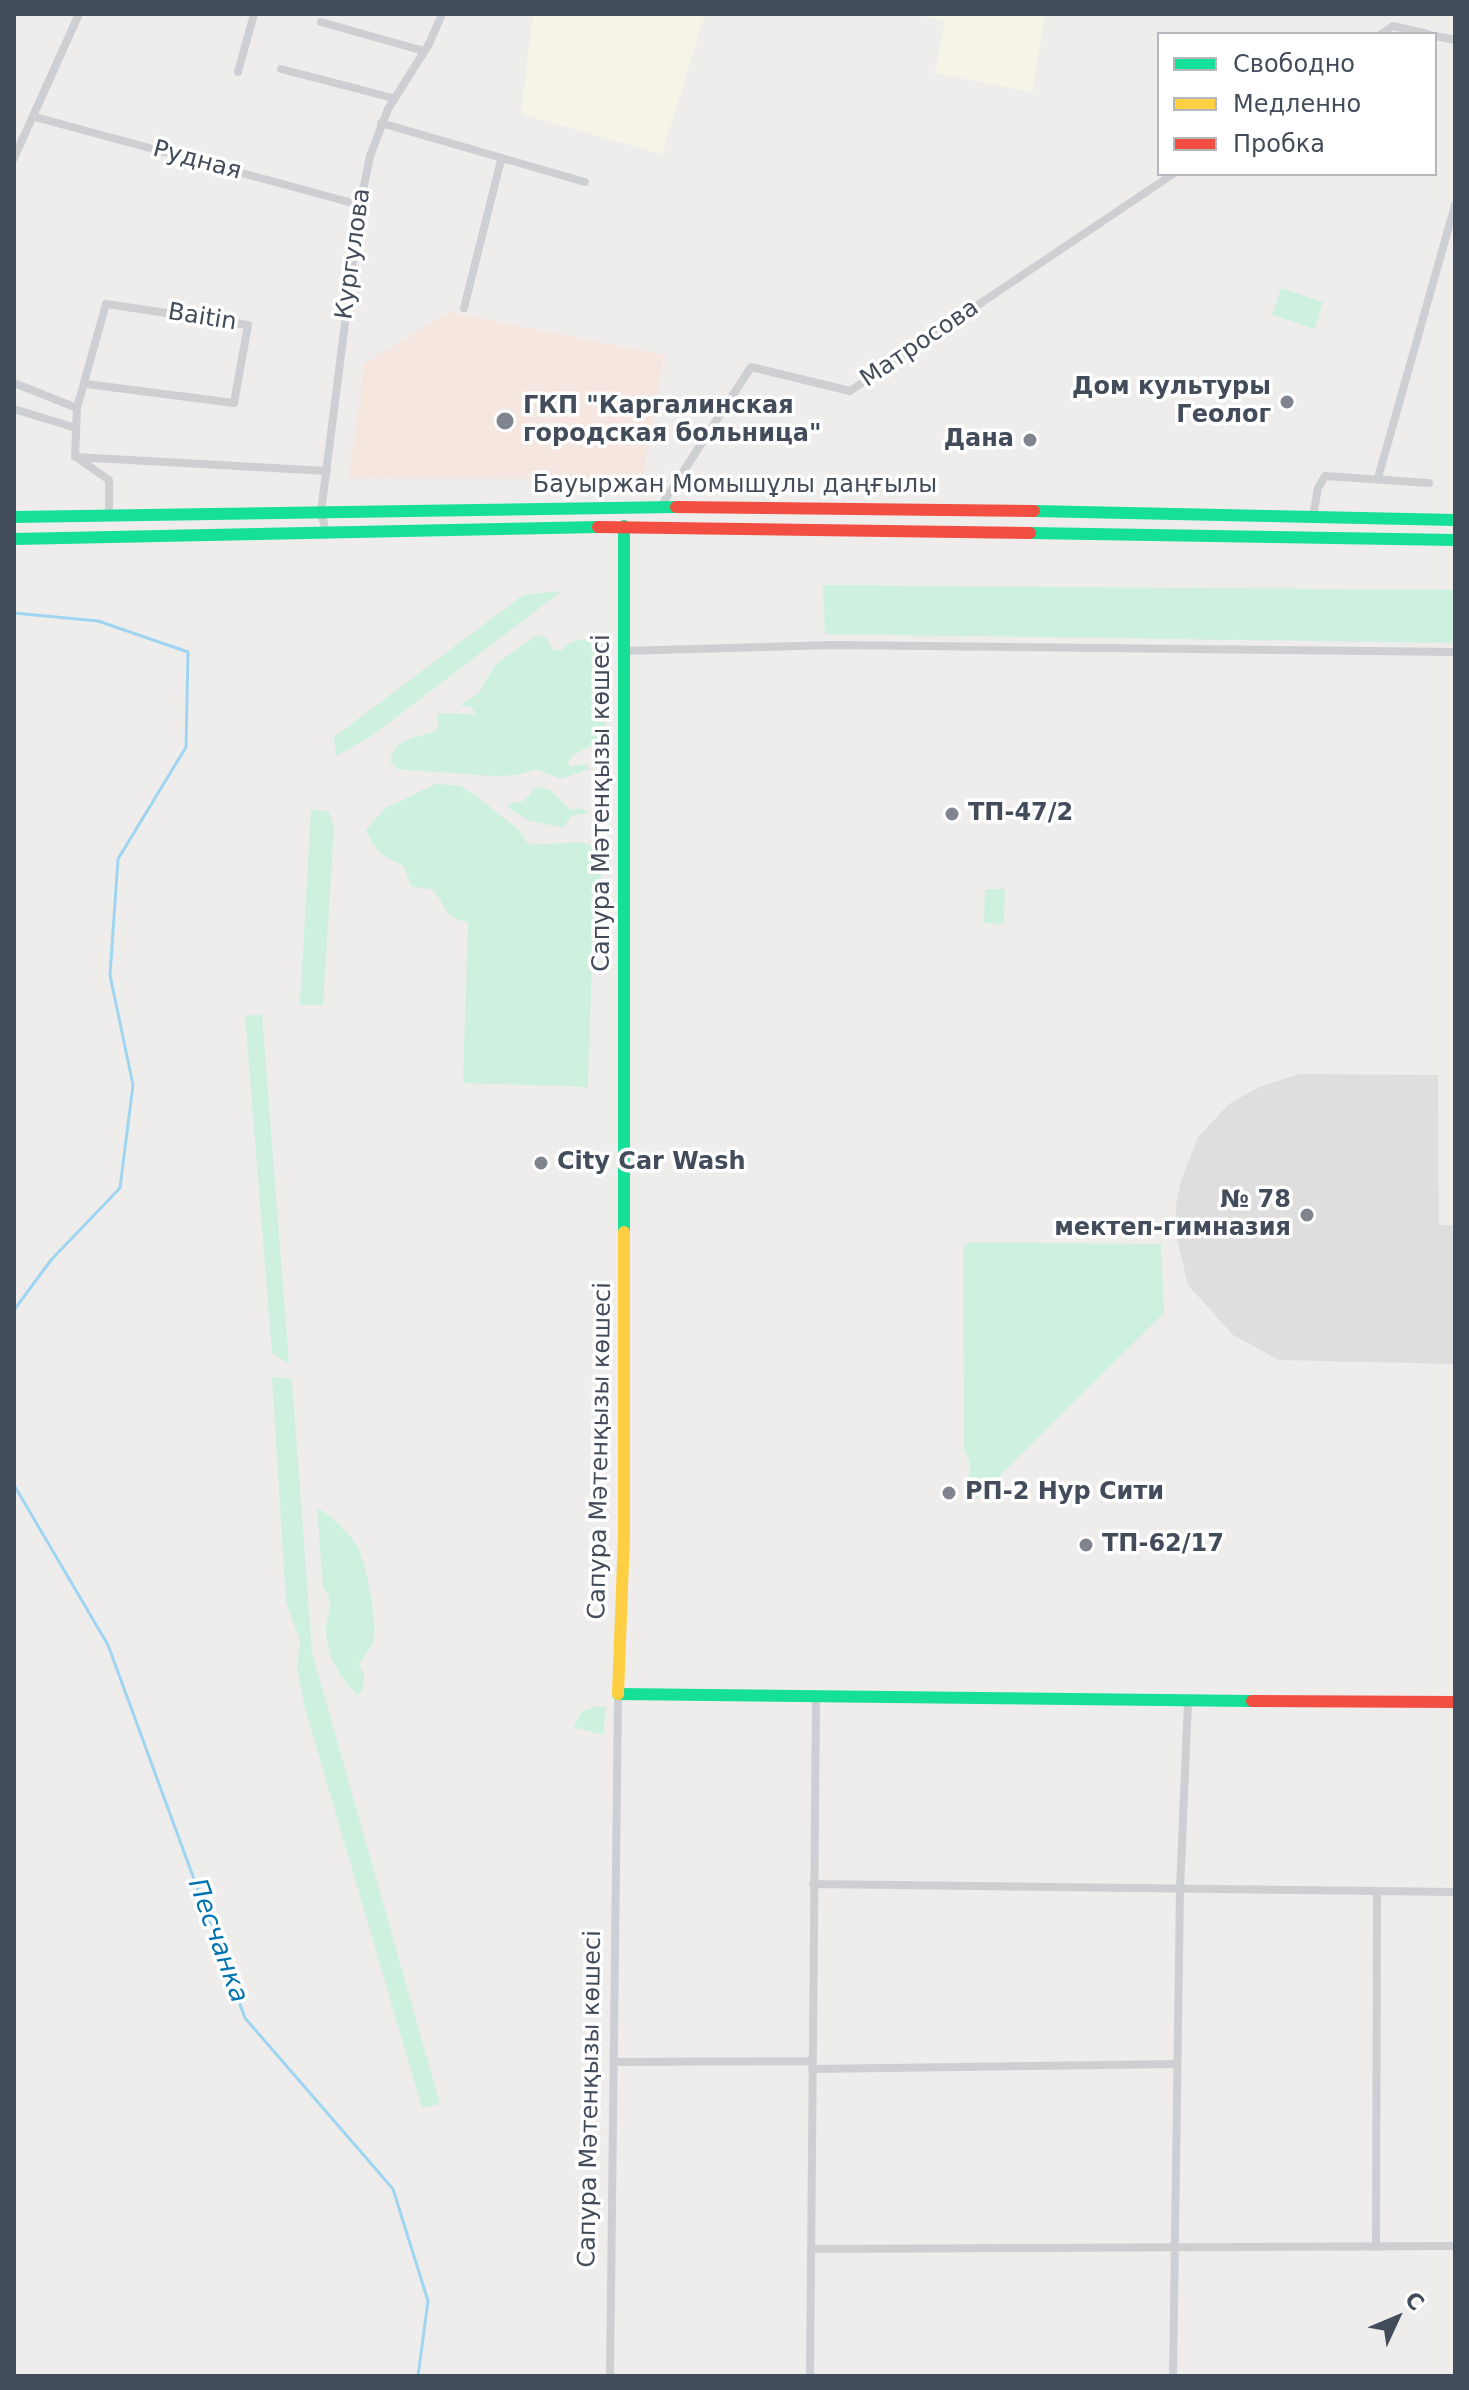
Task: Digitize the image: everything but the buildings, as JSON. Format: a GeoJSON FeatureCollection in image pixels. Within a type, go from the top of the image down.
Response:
{"type":"FeatureCollection","features":[{"type":"Feature","properties":{"kind":"main road","name":"Бауыржан Момышұлы даңғылы"},"geometry":{"type":"LineString","coordinates":[[14,517],[773,505],[1455,520]]}},
{"type":"Feature","properties":{"kind":"main road"},"geometry":{"type":"LineString","coordinates":[[771,526],[773,505]]}},
{"type":"Feature","properties":{"kind":"main road","name":"Сапура Мәтенқызы көшесі"},"geometry":{"type":"LineString","coordinates":[[618,1697],[624,1521],[624,506]]}},
{"type":"Feature","properties":{"kind":"main road","name":"Бауыржан Момышұлы даңғылы"},"geometry":{"type":"LineString","coordinates":[[14,539],[624,526],[771,526],[1455,540]]}},
{"type":"Feature","properties":{"kind":"main road"},"geometry":{"type":"LineString","coordinates":[[618,1697],[1455,1702]]}},
{"type":"Feature","properties":{"kind":"street"},"geometry":{"type":"LineString","coordinates":[[14,158],[79,14]]}},
{"type":"Feature","properties":{"kind":"street"},"geometry":{"type":"LineString","coordinates":[[238,72],[254,14]]}},
{"type":"Feature","properties":{"kind":"street","name":"Кургулова"},"geometry":{"type":"LineString","coordinates":[[321,512],[360,205],[381,123],[442,14]]}},
{"type":"Feature","properties":{"kind":"street"},"geometry":{"type":"LineString","coordinates":[[321,22],[424,51]]}},
{"type":"Feature","properties":{"kind":"street"},"geometry":{"type":"LineString","coordinates":[[1384,32],[1393,26],[1419,32]]}},
{"type":"Feature","properties":{"kind":"street"},"geometry":{"type":"LineString","coordinates":[[281,69],[393,98]]}},
{"type":"Feature","properties":{"kind":"street","name":"Рудная"},"geometry":{"type":"LineString","coordinates":[[35,117],[360,205]]}},
{"type":"Feature","properties":{"kind":"street"},"geometry":{"type":"LineString","coordinates":[[381,123],[585,182]]}},
{"type":"Feature","properties":{"kind":"street"},"geometry":{"type":"LineString","coordinates":[[464,308],[501,160]]}},
{"type":"Feature","properties":{"kind":"street","name":"Матросова"},"geometry":{"type":"LineString","coordinates":[[661,506],[751,367],[850,391],[1170,176]]}},
{"type":"Feature","properties":{"kind":"street"},"geometry":{"type":"LineString","coordinates":[[1378,478],[1455,205]]}},
{"type":"Feature","properties":{"kind":"street","name":"Baitin"},"geometry":{"type":"LineString","coordinates":[[75,457],[77,408],[106,304],[248,325],[234,403],[86,384]]}},
{"type":"Feature","properties":{"kind":"street"},"geometry":{"type":"LineString","coordinates":[[14,383],[77,408]]}},
{"type":"Feature","properties":{"kind":"street"},"geometry":{"type":"LineString","coordinates":[[14,409],[76,428]]}},
{"type":"Feature","properties":{"kind":"street"},"geometry":{"type":"LineString","coordinates":[[75,457],[327,471]]}},
{"type":"Feature","properties":{"kind":"street"},"geometry":{"type":"LineString","coordinates":[[75,457],[109,480],[109,516]]}},
{"type":"Feature","properties":{"kind":"street"},"geometry":{"type":"LineString","coordinates":[[1313,516],[1318,488],[1325,476],[1429,483]]}},
{"type":"Feature","properties":{"kind":"street"},"geometry":{"type":"LineString","coordinates":[[321,512],[326,532]]}},
{"type":"Feature","properties":{"kind":"street"},"geometry":{"type":"LineString","coordinates":[[624,651],[834,645],[1455,652]]}},
{"type":"Feature","properties":{"kind":"street","name":"Сапура Мәтенқызы көшесі"},"geometry":{"type":"LineString","coordinates":[[610,2376],[618,1697]]}},
{"type":"Feature","properties":{"kind":"street"},"geometry":{"type":"LineString","coordinates":[[810,2376],[816,1700]]}},
{"type":"Feature","properties":{"kind":"street"},"geometry":{"type":"LineString","coordinates":[[1173,2376],[1180,1889],[1188,1702]]}},
{"type":"Feature","properties":{"kind":"street"},"geometry":{"type":"LineString","coordinates":[[813,1884],[1455,1892]]}},
{"type":"Feature","properties":{"kind":"street"},"geometry":{"type":"LineString","coordinates":[[1376,2247],[1377,1891]]}},
{"type":"Feature","properties":{"kind":"street"},"geometry":{"type":"LineString","coordinates":[[614,2062],[1177,2064]]}},
{"type":"Feature","properties":{"kind":"street"},"geometry":{"type":"LineString","coordinates":[[811,2249],[1455,2246]]}},
{"type":"Feature","properties":{"kind":"shaded area"},"geometry":{"type":"Polygon","coordinates":[[[533,14],[705,14],[662,154],[521,114],[533,14]]]}},
{"type":"Feature","properties":{"kind":"shaded area"},"geometry":{"type":"Polygon","coordinates":[[[908,14],[1045,14],[1032,92],[935,73],[945,20],[908,14]]]}},
{"type":"Feature","properties":{"kind":"shaded area","name":"ГКП \"Каргалинская городская больница\""},"geometry":{"type":"Polygon","coordinates":[[[449,312],[664,355],[643,479],[349,478],[364,364],[449,312]]]}},
{"type":"Feature","properties":{"kind":"shaded area","name":"№ 78 мектеп-гимназия"},"geometry":{"type":"Polygon","coordinates":[[[1300,1074],[1438,1075],[1439,1225],[1455,1225],[1455,1364],[1279,1360],[1233,1335],[1188,1285],[1176,1235],[1176,1205],[1181,1181],[1198,1137],[1229,1104],[1259,1087],[1300,1074]]]}},
{"type":"Feature","properties":{"kind":"green space"},"geometry":{"type":"Polygon","coordinates":[[[1281,288],[1323,302],[1315,329],[1272,315],[1281,288]]]}},
{"type":"Feature","properties":{"kind":"green space"},"geometry":{"type":"Polygon","coordinates":[[[823,585],[1455,590],[1455,643],[825,634],[823,585]]]}},
{"type":"Feature","properties":{"kind":"green space"},"geometry":{"type":"Polygon","coordinates":[[[562,591],[370,737],[336,756],[334,737],[523,595],[562,591]]]}},
{"type":"Feature","properties":{"kind":"green space"},"geometry":{"type":"Polygon","coordinates":[[[535,636],[546,637],[553,650],[562,650],[576,641],[605,639],[606,738],[575,754],[568,762],[569,767],[586,764],[590,769],[561,779],[536,769],[518,775],[492,776],[397,769],[390,761],[397,747],[407,740],[435,731],[440,713],[476,714],[471,707],[460,705],[478,694],[495,665],[535,636]]]}},
{"type":"Feature","properties":{"kind":"green space"},"geometry":{"type":"Polygon","coordinates":[[[436,784],[460,786],[474,794],[518,829],[529,845],[579,842],[593,846],[601,864],[602,876],[594,894],[588,1087],[463,1083],[468,922],[450,915],[433,890],[411,886],[404,866],[381,853],[366,830],[385,808],[436,784]]]}},
{"type":"Feature","properties":{"kind":"green space"},"geometry":{"type":"Polygon","coordinates":[[[536,787],[549,789],[571,810],[581,808],[588,813],[571,816],[563,828],[527,820],[509,808],[508,804],[524,801],[536,787]]]}},
{"type":"Feature","properties":{"kind":"green space"},"geometry":{"type":"Polygon","coordinates":[[[311,809],[329,812],[334,828],[323,1005],[300,1005],[311,809]]]}},
{"type":"Feature","properties":{"kind":"green space"},"geometry":{"type":"Polygon","coordinates":[[[985,889],[1005,889],[1004,924],[984,923],[985,889]]]}},
{"type":"Feature","properties":{"kind":"green space"},"geometry":{"type":"Polygon","coordinates":[[[262,1014],[289,1364],[272,1353],[245,1016],[262,1014]]]}},
{"type":"Feature","properties":{"kind":"green space"},"geometry":{"type":"Polygon","coordinates":[[[969,1242],[1161,1244],[1164,1313],[976,1499],[969,1496],[970,1463],[964,1450],[963,1248],[969,1242]]]}},
{"type":"Feature","properties":{"kind":"green space"},"geometry":{"type":"Polygon","coordinates":[[[272,1377],[292,1379],[312,1652],[440,2104],[422,2108],[304,1705],[297,1667],[300,1641],[286,1602],[272,1377]]]}},
{"type":"Feature","properties":{"kind":"green space"},"geometry":{"type":"Polygon","coordinates":[[[317,1508],[339,1524],[353,1540],[367,1577],[374,1637],[359,1664],[364,1675],[363,1690],[357,1695],[336,1666],[327,1640],[330,1603],[323,1588],[317,1508]]]}},
{"type":"Feature","properties":{"kind":"green space"},"geometry":{"type":"Polygon","coordinates":[[[597,1706],[606,1707],[603,1735],[573,1727],[582,1711],[597,1706]]]}},
{"type":"Feature","properties":{"kind":"waterway","name":"Песчанка"},"geometry":{"type":"LineString","coordinates":[[14,613],[98,621],[188,652],[186,747],[118,859],[110,975],[133,1085],[120,1188],[51,1260],[14,1310]]}},
{"type":"Feature","properties":{"kind":"waterway","name":"Песчанка"},"geometry":{"type":"LineString","coordinates":[[14,1485],[108,1645],[245,2018],[393,2189],[428,2301],[418,2376]]}},
{"type":"Feature","properties":{"kind":"traffic: fast"},"geometry":{"type":"LineString","coordinates":[[14,517],[676,507]]}},
{"type":"Feature","properties":{"kind":"traffic: fast"},"geometry":{"type":"LineString","coordinates":[[1034,511],[1455,520]]}},
{"type":"Feature","properties":{"kind":"traffic: fast"},"geometry":{"type":"LineString","coordinates":[[624,526],[624,1232]]}},
{"type":"Feature","properties":{"kind":"traffic: fast"},"geometry":{"type":"LineString","coordinates":[[14,539],[598,527]]}},
{"type":"Feature","properties":{"kind":"traffic: fast"},"geometry":{"type":"LineString","coordinates":[[1030,533],[1455,540]]}},
{"type":"Feature","properties":{"kind":"traffic: fast"},"geometry":{"type":"LineString","coordinates":[[618,1694],[1252,1701]]}},
{"type":"Feature","properties":{"kind":"traffic: slow"},"geometry":{"type":"LineString","coordinates":[[618,1694],[624,1537],[624,1232]]}},
{"type":"Feature","properties":{"kind":"traffic: jam"},"geometry":{"type":"LineString","coordinates":[[676,507],[1034,511]]}},
{"type":"Feature","properties":{"kind":"traffic: jam"},"geometry":{"type":"LineString","coordinates":[[598,527],[1030,533]]}},
{"type":"Feature","properties":{"kind":"traffic: jam"},"geometry":{"type":"LineString","coordinates":[[1252,1701],[1455,1702]]}},
{"type":"Feature","properties":{"kind":"place","name":"Дом культуры Геолог"},"geometry":{"type":"Point","coordinates":[1287,402]}},
{"type":"Feature","properties":{"kind":"place","name":"ГКП \"Каргалинская городская больница\""},"geometry":{"type":"Point","coordinates":[505,421]}},
{"type":"Feature","properties":{"kind":"place","name":"Дана"},"geometry":{"type":"Point","coordinates":[1030,440]}},
{"type":"Feature","properties":{"kind":"place","name":"ТП-47/2"},"geometry":{"type":"Point","coordinates":[952,814]}},
{"type":"Feature","properties":{"kind":"place","name":"City Car Wash"},"geometry":{"type":"Point","coordinates":[541,1163]}},
{"type":"Feature","properties":{"kind":"place","name":"№ 78 мектеп-гимназия"},"geometry":{"type":"Point","coordinates":[1307,1215]}},
{"type":"Feature","properties":{"kind":"place","name":"РП-2 Нур Сити"},"geometry":{"type":"Point","coordinates":[949,1493]}},
{"type":"Feature","properties":{"kind":"place","name":"ТП-62/17"},"geometry":{"type":"Point","coordinates":[1086,1545]}}]}
